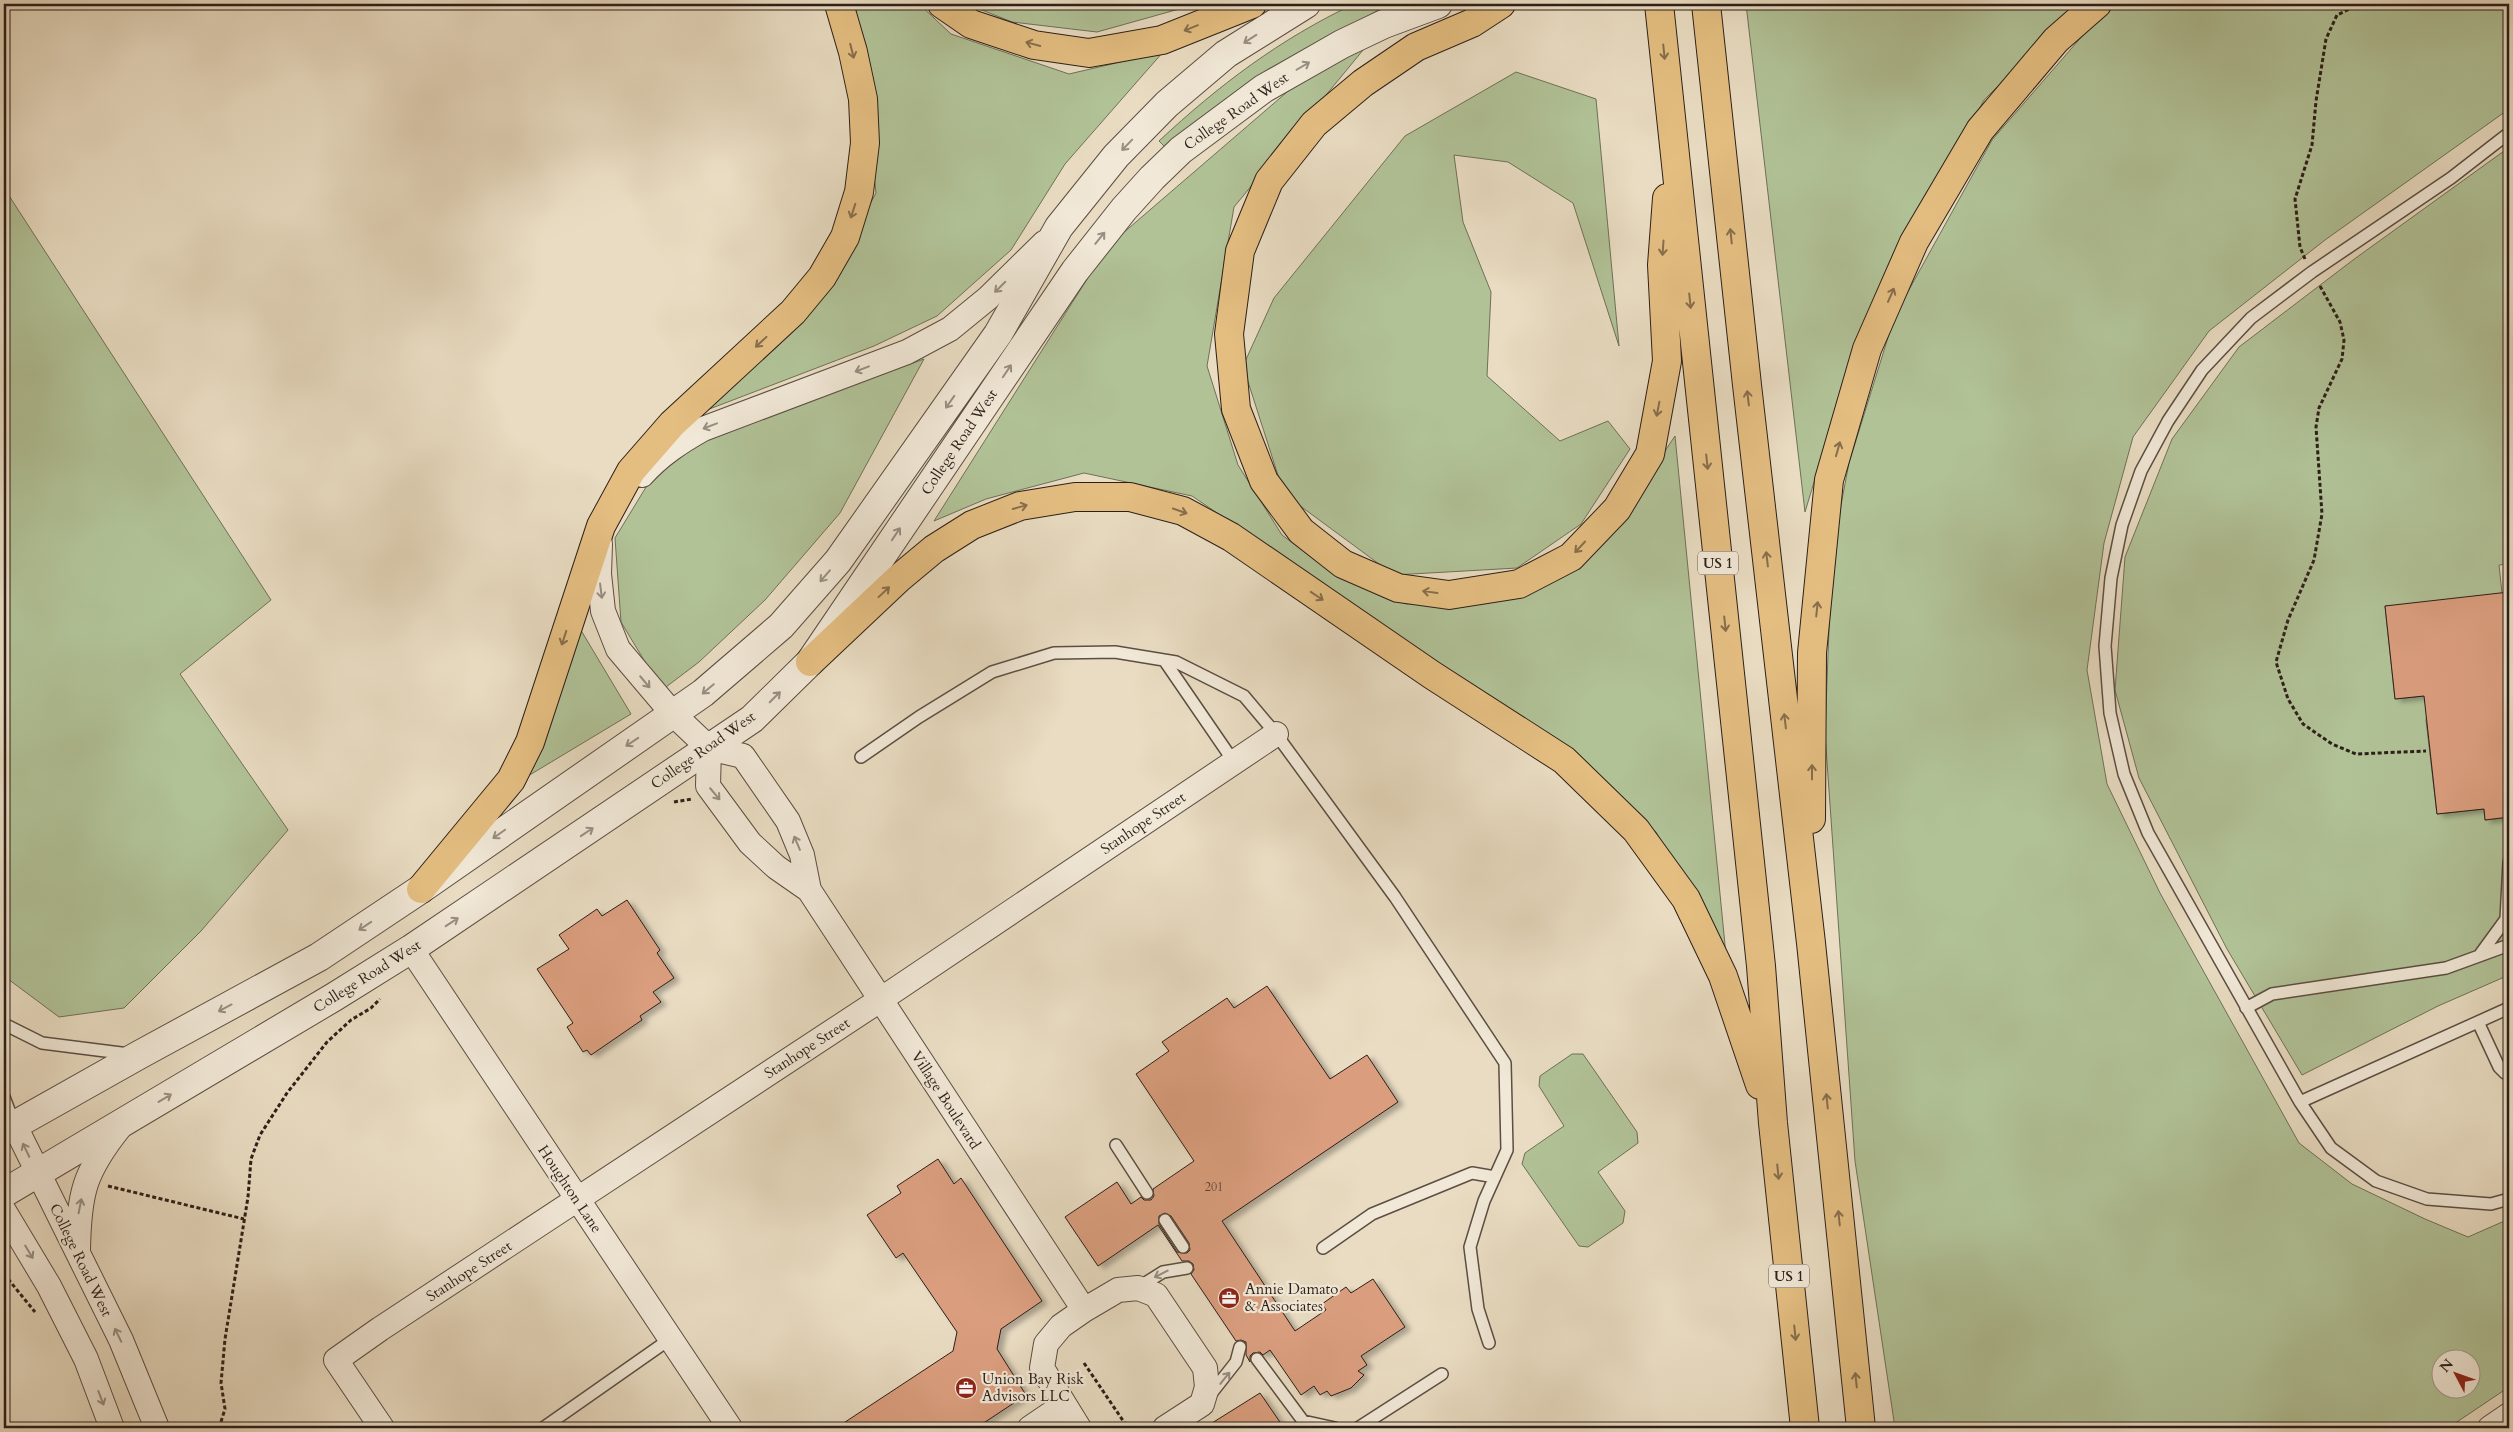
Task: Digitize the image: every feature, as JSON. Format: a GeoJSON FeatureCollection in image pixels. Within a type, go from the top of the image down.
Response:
{"type":"FeatureCollection","features":[{"type":"Feature","properties":{"kind":"highway"},"geometry":{"type":"LineString","coordinates":[[421,889],[472,830],[515,773],[530,742],[601,526],[630,471],[672,424],[793,312],[822,277],[845,237],[859,192],[865,144],[863,99],[853,52],[839,4]]}},
{"type":"Feature","properties":{"kind":"highway"},"geometry":{"type":"LineString","coordinates":[[942,4],[971,24],[1034,46],[1089,53],[1162,40],[1252,4]]}},
{"type":"Feature","properties":{"kind":"highway"},"geometry":{"type":"LineString","coordinates":[[1501,4],[1472,23],[1416,46],[1362,83],[1314,124],[1269,182],[1240,251],[1229,334],[1236,409],[1264,481],[1301,531],[1343,564],[1398,588],[1449,595],[1519,584],[1571,558],[1617,508],[1650,454],[1667,361],[1662,265],[1672,129]]}},
{"type":"Feature","properties":{"kind":"highway","name":"US 1"},"geometry":{"type":"LineString","coordinates":[[1659,4],[1759,946],[1773,1123],[1805,1428]]}},
{"type":"Feature","properties":{"kind":"highway"},"geometry":{"type":"LineString","coordinates":[[1706,4],[1746,385],[1811,943],[1861,1428]]}},
{"type":"Feature","properties":{"kind":"highway"},"geometry":{"type":"LineString","coordinates":[[1811,943],[1814,634],[1829,480],[1867,350],[1914,242],[1980,130],[2056,40],[2097,4]]}},
{"type":"Feature","properties":{"kind":"highway"},"geometry":{"type":"LineString","coordinates":[[810,662],[898,579],[934,549],[972,525],[1020,506],[1075,497],[1130,497],[1183,511],[1231,537],[1432,675],[1564,760],[1636,830],[1686,899],[1723,976],[1773,1123]]}},
{"type":"Feature","properties":{"kind":"street","name":"College Road West"},"geometry":{"type":"LineString","coordinates":[[9,1129],[139,1055],[319,957],[421,889],[703,693],[780,626],[838,561],[998,334],[1059,227],[1116,156],[1167,104],[1226,54],[1306,4]]}},
{"type":"Feature","properties":{"kind":"street","name":"College Road West"},"geometry":{"type":"LineString","coordinates":[[157,1428],[121,1340],[38,1174],[411,949],[752,719],[810,662],[1075,271],[1124,209],[1152,178],[1181,150],[1262,89],[1342,44],[1384,24],[1438,4]]}},
{"type":"Feature","properties":{"kind":"street"},"geometry":{"type":"LineString","coordinates":[[709,748],[673,714],[618,649],[603,611],[599,574],[601,526],[636,480],[657,459],[677,444],[703,429],[907,352],[950,329],[988,298],[1059,227]]}},
{"type":"Feature","properties":{"kind":"street","name":"Stanhope Street"},"geometry":{"type":"LineString","coordinates":[[382,1428],[336,1360],[880,1000],[1276,734]]}},
{"type":"Feature","properties":{"kind":"street","name":"Village Boulevard"},"geometry":{"type":"LineString","coordinates":[[809,890],[776,867],[750,843],[708,786],[709,748],[743,756],[760,778],[788,821],[802,855],[809,890],[1084,1310]]}},
{"type":"Feature","properties":{"kind":"street","name":"Houghton Lane"},"geometry":{"type":"LineString","coordinates":[[411,949],[576,1200],[730,1428]]}},
{"type":"Feature","properties":{"kind":"street"},"geometry":{"type":"LineString","coordinates":[[78,1254],[79,1208],[87,1180],[100,1152],[123,1123]]}},
{"type":"Feature","properties":{"kind":"street"},"geometry":{"type":"LineString","coordinates":[[4,1193],[38,1174],[9,1129]]}},
{"type":"Feature","properties":{"kind":"street"},"geometry":{"type":"LineString","coordinates":[[4,1211],[49,1286],[86,1359],[112,1428]]}},
{"type":"Feature","properties":{"kind":"street"},"geometry":{"type":"LineString","coordinates":[[1079,1428],[1042,1368],[1046,1344],[1061,1326],[1084,1310],[1118,1290],[1138,1288],[1156,1294],[1206,1368],[1207,1387],[1202,1404],[1166,1428]]}},
{"type":"Feature","properties":{"kind":"street"},"geometry":{"type":"LineString","coordinates":[[1030,1428],[1064,1405]]}},
{"type":"Feature","properties":{"kind":"street"},"geometry":{"type":"LineString","coordinates":[[2490,1428],[2509,1415]]}},
{"type":"Feature","properties":{"kind":"lane"},"geometry":{"type":"LineString","coordinates":[[2509,133],[2451,178],[2312,272],[2251,318],[2202,370],[2168,420],[2141,471],[2122,525],[2110,598],[2105,646],[2110,713],[2124,774],[2148,833],[2300,1102],[2331,1148],[2376,1180],[2427,1199],[2491,1204],[2509,1199]]}},
{"type":"Feature","properties":{"kind":"lane"},"geometry":{"type":"LineString","coordinates":[[861,757],[919,716],[992,672],[1054,653],[1115,652],[1176,662],[1244,696],[1276,734],[1395,897],[1505,1063],[1507,1150],[1484,1201],[1470,1246],[1478,1309],[1489,1343]]}},
{"type":"Feature","properties":{"kind":"lane"},"geometry":{"type":"LineString","coordinates":[[1164,660],[1234,762]]}},
{"type":"Feature","properties":{"kind":"lane"},"geometry":{"type":"LineString","coordinates":[[2480,956],[2506,919],[2509,862]]}},
{"type":"Feature","properties":{"kind":"lane"},"geometry":{"type":"LineString","coordinates":[[2246,1008],[2272,994],[2446,968],[2509,945]]}},
{"type":"Feature","properties":{"kind":"lane"},"geometry":{"type":"LineString","coordinates":[[2300,1102],[2509,1008]]}},
{"type":"Feature","properties":{"kind":"lane"},"geometry":{"type":"LineString","coordinates":[[2478,1022],[2499,1067],[2505,1073],[2509,1072]]}},
{"type":"Feature","properties":{"kind":"lane"},"geometry":{"type":"LineString","coordinates":[[4,1024],[42,1043],[139,1055]]}},
{"type":"Feature","properties":{"kind":"lane"},"geometry":{"type":"LineString","coordinates":[[4,1098],[9,1129]]}},
{"type":"Feature","properties":{"kind":"lane"},"geometry":{"type":"LineString","coordinates":[[1116,1145],[1148,1192]]}},
{"type":"Feature","properties":{"kind":"lane"},"geometry":{"type":"LineString","coordinates":[[1323,1248],[1372,1214],[1472,1172],[1495,1177]]}},
{"type":"Feature","properties":{"kind":"lane"},"geometry":{"type":"LineString","coordinates":[[1166,1220],[1180,1242]]}},
{"type":"Feature","properties":{"kind":"lane"},"geometry":{"type":"LineString","coordinates":[[1138,1288],[1164,1272],[1187,1268]]}},
{"type":"Feature","properties":{"kind":"lane"},"geometry":{"type":"LineString","coordinates":[[543,1428],[670,1339]]}},
{"type":"Feature","properties":{"kind":"lane"},"geometry":{"type":"LineString","coordinates":[[1202,1404],[1226,1377],[1236,1362],[1240,1347]]}},
{"type":"Feature","properties":{"kind":"lane"},"geometry":{"type":"LineString","coordinates":[[1257,1359],[1303,1421],[1335,1428]]}},
{"type":"Feature","properties":{"kind":"lane"},"geometry":{"type":"LineString","coordinates":[[1358,1428],[1442,1374]]}},
{"type":"Feature","properties":{"kind":"path"},"geometry":{"type":"LineString","coordinates":[[2360,4],[2337,15],[2326,38],[2312,145],[2294,199],[2300,247],[2340,322],[2344,340],[2342,359],[2319,408],[2316,427],[2322,514],[2314,560],[2288,620],[2276,662],[2288,699],[2303,724],[2332,744],[2356,754],[2426,751]]}},
{"type":"Feature","properties":{"kind":"path"},"geometry":{"type":"LineString","coordinates":[[672,802],[686,802],[698,795]]}},
{"type":"Feature","properties":{"kind":"path"},"geometry":{"type":"LineString","coordinates":[[219,1428],[225,1409],[221,1383],[225,1339],[244,1219],[251,1159],[260,1135],[287,1093],[327,1042],[351,1020],[371,1008],[383,996]]}},
{"type":"Feature","properties":{"kind":"path"},"geometry":{"type":"LineString","coordinates":[[105,1185],[244,1219]]}},
{"type":"Feature","properties":{"kind":"path"},"geometry":{"type":"LineString","coordinates":[[4,1274],[36,1314]]}},
{"type":"Feature","properties":{"kind":"path"},"geometry":{"type":"LineString","coordinates":[[1084,1363],[1128,1428]]}},
{"type":"Feature","properties":{"kind":"green space"},"geometry":{"type":"Polygon","coordinates":[[[850,4],[919,4],[951,34],[1069,74],[1163,52],[1065,164],[1011,250],[937,316],[874,346],[699,413],[818,299],[876,193],[861,53],[850,4]]]}},
{"type":"Feature","properties":{"kind":"green space"},"geometry":{"type":"Polygon","coordinates":[[[967,4],[1197,4],[1097,32],[1012,22],[967,4]]]}},
{"type":"Feature","properties":{"kind":"green space"},"geometry":{"type":"Polygon","coordinates":[[[1354,4],[1390,4],[1269,69],[1211,110],[1166,148],[1159,141],[1204,101],[1251,65],[1301,32],[1354,4]]]}},
{"type":"Feature","properties":{"kind":"green space"},"geometry":{"type":"Polygon","coordinates":[[[1746,4],[2080,4],[1984,100],[1857,340],[1805,512],[1746,4]]]}},
{"type":"Feature","properties":{"kind":"green space"},"geometry":{"type":"Polygon","coordinates":[[[2110,4],[2509,4],[2509,109],[2325,240],[2209,331],[2133,437],[2104,543],[2087,670],[2107,784],[2160,893],[2299,1143],[2352,1184],[2468,1237],[2509,1219],[2509,1387],[2448,1428],[1895,1428],[1855,1161],[1825,733],[1832,552],[1849,463],[1895,315],[1992,140],[2110,4]]]}},
{"type":"Feature","properties":{"kind":"green space"},"geometry":{"type":"Polygon","coordinates":[[[1368,44],[1234,207],[1207,366],[1238,465],[1282,535],[1335,575],[1406,604],[1492,600],[1603,543],[1675,436],[1726,955],[1656,832],[1567,750],[1192,496],[1084,473],[986,499],[934,521],[1108,246],[1301,80],[1368,44]]]}},
{"type":"Feature","properties":{"kind":"green space"},"geometry":{"type":"Polygon","coordinates":[[[1516,72],[1596,99],[1619,346],[1573,203],[1508,162],[1454,155],[1463,222],[1491,292],[1487,376],[1560,441],[1608,421],[1630,449],[1581,524],[1517,568],[1394,575],[1284,494],[1243,366],[1274,298],[1405,136],[1516,72]]]}},
{"type":"Feature","properties":{"kind":"green space"},"geometry":{"type":"Polygon","coordinates":[[[2504,151],[2509,155],[2509,564],[2499,565],[2503,602],[2385,606],[2395,699],[2433,695],[2426,720],[2437,814],[2484,809],[2485,820],[2509,817],[2509,975],[2438,1006],[2302,1075],[2227,949],[2139,778],[2115,690],[2125,557],[2172,439],[2239,347],[2353,260],[2504,151]]]}},
{"type":"Feature","properties":{"kind":"green space"},"geometry":{"type":"Polygon","coordinates":[[[4,188],[271,600],[180,674],[288,830],[201,931],[124,1008],[59,1017],[4,976],[4,188]]]}},
{"type":"Feature","properties":{"kind":"green space"},"geometry":{"type":"Polygon","coordinates":[[[924,359],[840,513],[765,600],[699,662],[662,690],[621,622],[615,538],[654,474],[711,436],[924,359]]]}},
{"type":"Feature","properties":{"kind":"green space"},"geometry":{"type":"Polygon","coordinates":[[[579,627],[631,714],[518,782],[579,627]]]}},
{"type":"Feature","properties":{"kind":"green space"},"geometry":{"type":"Polygon","coordinates":[[[1572,1054],[1583,1054],[1637,1132],[1638,1143],[1598,1172],[1625,1211],[1623,1223],[1588,1247],[1579,1246],[1522,1164],[1525,1153],[1564,1126],[1539,1086],[1540,1076],[1572,1054]]]}},
{"type":"Feature","properties":{"kind":"building"},"geometry":{"type":"Polygon","coordinates":[[[2509,592],[2509,817],[2485,820],[2484,809],[2437,814],[2424,696],[2395,699],[2385,606],[2509,592]]]}},
{"type":"Feature","properties":{"kind":"building"},"geometry":{"type":"Polygon","coordinates":[[[627,900],[660,950],[657,953],[674,978],[653,992],[661,1002],[640,1016],[642,1020],[591,1055],[587,1050],[583,1052],[567,1027],[573,1023],[537,969],[569,949],[559,935],[597,909],[602,916],[627,900]]]}},
{"type":"Feature","properties":{"kind":"building"},"geometry":{"type":"Polygon","coordinates":[[[1267,986],[1330,1079],[1367,1055],[1398,1102],[1222,1221],[1295,1331],[1326,1310],[1322,1304],[1346,1287],[1351,1293],[1373,1279],[1405,1327],[1361,1356],[1367,1365],[1358,1371],[1364,1375],[1351,1388],[1331,1396],[1327,1391],[1320,1395],[1314,1386],[1301,1395],[1270,1350],[1263,1355],[1260,1352],[1253,1353],[1250,1356],[1250,1362],[1246,1355],[1246,1342],[1236,1341],[1191,1274],[1194,1270],[1193,1264],[1189,1261],[1182,1261],[1158,1225],[1098,1266],[1065,1217],[1117,1182],[1131,1204],[1141,1197],[1144,1200],[1151,1200],[1154,1196],[1153,1189],[1194,1161],[1136,1074],[1169,1051],[1162,1042],[1227,998],[1234,1008],[1267,986]],[[1165,1213],[1159,1216],[1159,1224],[1177,1252],[1187,1253],[1190,1250],[1189,1243],[1171,1216],[1165,1213]]]}},
{"type":"Feature","properties":{"kind":"building"},"geometry":{"type":"Polygon","coordinates":[[[938,1159],[954,1184],[961,1178],[1042,1301],[1001,1329],[997,1349],[1026,1395],[976,1428],[836,1428],[953,1351],[957,1332],[903,1253],[896,1258],[867,1215],[901,1193],[897,1186],[938,1159]]]}},
{"type":"Feature","properties":{"kind":"building"},"geometry":{"type":"Polygon","coordinates":[[[1260,1393],[1284,1428],[1204,1428],[1260,1393]]]}},
{"type":"Feature","properties":{"kind":"place","name":"Annie Damato & Associates"},"geometry":{"type":"Point","coordinates":[1229,1298]}},
{"type":"Feature","properties":{"kind":"place","name":"Union Bay Risk Advisors LLC"},"geometry":{"type":"Point","coordinates":[966,1388]}}]}
